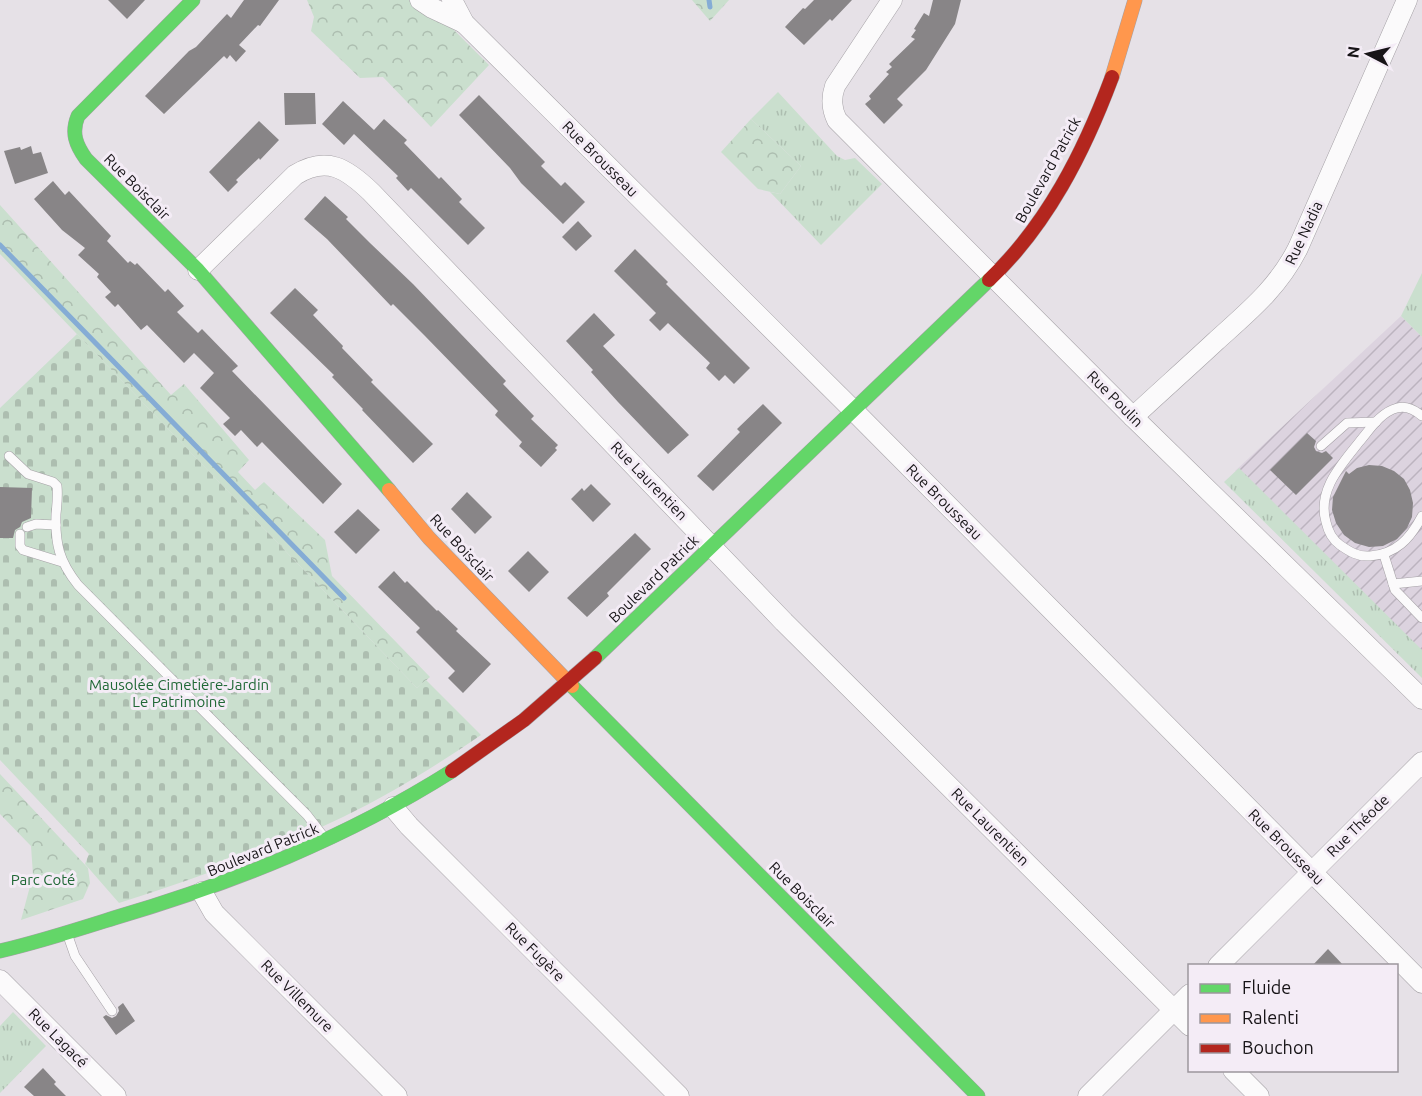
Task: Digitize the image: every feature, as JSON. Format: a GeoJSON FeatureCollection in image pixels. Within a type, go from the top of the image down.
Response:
{"type":"FeatureCollection","features":[{"type":"Feature","properties":{"kind":"street","name":"Rue Boisclair"},"geometry":{"type":"LineString","coordinates":[[194,0],[78,116],[74,125],[77,147],[86,159],[198,270],[429,538],[978,1096]]}},
{"type":"Feature","properties":{"kind":"street","name":"Rue Brousseau"},"geometry":{"type":"LineString","coordinates":[[420,0],[464,23]]}},
{"type":"Feature","properties":{"kind":"street","name":"Rue Brousseau"},"geometry":{"type":"LineString","coordinates":[[452,0],[464,23],[854,411],[1422,983]]}},
{"type":"Feature","properties":{"kind":"street","name":"Rue Poulin"},"geometry":{"type":"LineString","coordinates":[[892,0],[835,86],[832,106],[837,120],[1133,417],[1422,699]]}},
{"type":"Feature","properties":{"kind":"street","name":"Boulevard Patrick"},"geometry":{"type":"LineString","coordinates":[[0,951],[202,892],[327,842],[393,807],[465,763],[497,741],[569,682],[1011,259],[1036,228],[1077,158],[1107,90],[1135,0]]}},
{"type":"Feature","properties":{"kind":"street"},"geometry":{"type":"LineString","coordinates":[[1409,0],[1422,5]]}},
{"type":"Feature","properties":{"kind":"street","name":"Rue Nadia"},"geometry":{"type":"LineString","coordinates":[[1133,417],[1244,316],[1272,289],[1284,273],[1303,237],[1409,0]]}},
{"type":"Feature","properties":{"kind":"street","name":"Rue Laurentien"},"geometry":{"type":"LineString","coordinates":[[198,270],[295,175],[323,164],[333,165],[345,171],[372,192],[711,547],[1188,1024]]}},
{"type":"Feature","properties":{"kind":"street","name":"Rue Théode"},"geometry":{"type":"LineString","coordinates":[[1220,964],[1422,762]]}},
{"type":"Feature","properties":{"kind":"street","name":"Rue Fugère"},"geometry":{"type":"LineString","coordinates":[[393,807],[409,826],[679,1096]]}},
{"type":"Feature","properties":{"kind":"street","name":"Rue Villemure"},"geometry":{"type":"LineString","coordinates":[[202,892],[214,913],[397,1096]]}},
{"type":"Feature","properties":{"kind":"street","name":"Rue Lagacé"},"geometry":{"type":"LineString","coordinates":[[0,980],[116,1096]]}},
{"type":"Feature","properties":{"kind":"street"},"geometry":{"type":"LineString","coordinates":[[1088,1096],[1188,996]]}},
{"type":"Feature","properties":{"kind":"street"},"geometry":{"type":"LineString","coordinates":[[1234,1072],[1259,1096]]}},
{"type":"Feature","properties":{"kind":"lane"},"geometry":{"type":"LineString","coordinates":[[1413,410],[1422,401]]}},
{"type":"Feature","properties":{"kind":"lane"},"geometry":{"type":"LineString","coordinates":[[1422,416],[1413,410],[1400,407],[1392,409],[1376,422],[1341,465],[1326,490],[1323,512],[1327,527],[1335,541],[1351,553],[1365,556],[1384,555],[1419,527],[1422,516]]}},
{"type":"Feature","properties":{"kind":"lane"},"geometry":{"type":"LineString","coordinates":[[1321,446],[1347,423],[1376,422]]}},
{"type":"Feature","properties":{"kind":"lane"},"geometry":{"type":"LineString","coordinates":[[9,456],[21,469],[53,482],[57,486],[56,525],[62,562],[78,585],[307,815],[327,842]]}},
{"type":"Feature","properties":{"kind":"lane"},"geometry":{"type":"LineString","coordinates":[[27,527],[36,524],[56,525]]}},
{"type":"Feature","properties":{"kind":"lane"},"geometry":{"type":"LineString","coordinates":[[20,534],[20,546],[23,550],[62,562]]}},
{"type":"Feature","properties":{"kind":"lane"},"geometry":{"type":"LineString","coordinates":[[1384,555],[1393,584],[1400,597],[1422,618]]}},
{"type":"Feature","properties":{"kind":"lane"},"geometry":{"type":"LineString","coordinates":[[1393,584],[1422,581]]}},
{"type":"Feature","properties":{"kind":"lane"},"geometry":{"type":"LineString","coordinates":[[66,933],[75,956],[112,1011]]}},
{"type":"Feature","properties":{"kind":"shaded area"},"geometry":{"type":"Polygon","coordinates":[[[1401,316],[1422,337],[1422,657],[1235,471],[1401,316]]]}},
{"type":"Feature","properties":{"kind":"green space"},"geometry":{"type":"Polygon","coordinates":[[[307,0],[409,0],[420,10],[450,26],[489,65],[431,127],[383,77],[360,78],[311,31],[314,17],[307,0]]]}},
{"type":"Feature","properties":{"kind":"green space"},"geometry":{"type":"Polygon","coordinates":[[[692,0],[729,0],[710,21],[692,0]]]}},
{"type":"Feature","properties":{"kind":"green space"},"geometry":{"type":"Polygon","coordinates":[[[778,92],[837,156],[845,160],[855,158],[882,184],[821,245],[770,192],[780,194],[801,166],[751,119],[778,92]]]}},
{"type":"Feature","properties":{"kind":"green space"},"geometry":{"type":"Polygon","coordinates":[[[751,119],[801,166],[780,194],[758,189],[721,152],[751,119]]]}},
{"type":"Feature","properties":{"kind":"green space"},"geometry":{"type":"Polygon","coordinates":[[[0,205],[171,395],[184,384],[249,460],[238,472],[255,490],[264,482],[325,540],[332,576],[430,677],[417,688],[0,254],[0,205]]]}},
{"type":"Feature","properties":{"kind":"green space"},"geometry":{"type":"Polygon","coordinates":[[[1422,273],[1422,337],[1401,316],[1422,273]]]}},
{"type":"Feature","properties":{"kind":"green space","name":"Mausolée Cimetière-Jardin Le Patrimoine"},"geometry":{"type":"Polygon","coordinates":[[[77,334],[417,688],[426,680],[481,735],[396,789],[316,830],[233,864],[119,903],[85,864],[89,854],[0,760],[0,408],[77,334]]]}},
{"type":"Feature","properties":{"kind":"green space"},"geometry":{"type":"Polygon","coordinates":[[[1239,468],[1422,650],[1422,678],[1224,482],[1239,468]]]}},
{"type":"Feature","properties":{"kind":"green space","name":"Parc Coté"},"geometry":{"type":"Polygon","coordinates":[[[0,774],[88,868],[90,883],[83,899],[21,920],[33,875],[31,846],[0,814],[0,774]]]}},
{"type":"Feature","properties":{"kind":"green space"},"geometry":{"type":"Polygon","coordinates":[[[13,1012],[46,1046],[0,1093],[0,1026],[13,1012]]]}},
{"type":"Feature","properties":{"kind":"building"},"geometry":{"type":"Polygon","coordinates":[[[108,0],[145,0],[127,19],[108,0]]]}},
{"type":"Feature","properties":{"kind":"building"},"geometry":{"type":"Polygon","coordinates":[[[244,0],[279,0],[260,26],[258,25],[239,45],[246,51],[236,62],[230,55],[227,59],[224,56],[164,114],[145,96],[227,14],[231,18],[244,0]]]}},
{"type":"Feature","properties":{"kind":"building"},"geometry":{"type":"Polygon","coordinates":[[[814,0],[852,0],[804,45],[785,27],[814,0]]]}},
{"type":"Feature","properties":{"kind":"building"},"geometry":{"type":"Polygon","coordinates":[[[933,0],[961,0],[955,24],[926,70],[897,99],[903,105],[884,124],[865,104],[871,99],[869,96],[889,74],[886,72],[892,67],[889,64],[915,39],[911,37],[916,30],[914,29],[924,13],[929,16],[933,0]]]}},
{"type":"Feature","properties":{"kind":"building"},"geometry":{"type":"Polygon","coordinates":[[[284,93],[315,93],[316,124],[285,125],[284,93]]]}},
{"type":"Feature","properties":{"kind":"building"},"geometry":{"type":"Polygon","coordinates":[[[479,95],[545,162],[541,166],[561,186],[565,182],[585,202],[563,224],[521,183],[510,168],[459,115],[479,95]]]}},
{"type":"Feature","properties":{"kind":"building"},"geometry":{"type":"Polygon","coordinates":[[[343,101],[374,130],[384,119],[407,140],[404,143],[439,179],[441,177],[462,199],[459,202],[485,228],[468,245],[411,188],[408,191],[396,178],[398,176],[354,134],[344,145],[322,124],[343,101]]]}},
{"type":"Feature","properties":{"kind":"building"},"geometry":{"type":"Polygon","coordinates":[[[259,121],[279,140],[236,180],[238,182],[228,192],[209,172],[259,121]]]}},
{"type":"Feature","properties":{"kind":"building"},"geometry":{"type":"Polygon","coordinates":[[[31,146],[33,154],[41,152],[48,173],[15,184],[4,151],[20,147],[21,150],[31,146]]]}},
{"type":"Feature","properties":{"kind":"building"},"geometry":{"type":"Polygon","coordinates":[[[53,181],[65,195],[69,191],[111,236],[107,241],[128,263],[130,261],[135,265],[137,263],[165,292],[168,289],[184,306],[177,312],[198,333],[202,329],[238,366],[232,371],[342,484],[323,504],[262,442],[257,447],[241,430],[235,436],[223,424],[230,418],[200,388],[214,373],[194,353],[184,363],[147,325],[141,330],[118,304],[115,307],[105,297],[111,292],[97,277],[99,274],[78,255],[85,248],[62,230],[34,199],[53,181]]]}},
{"type":"Feature","properties":{"kind":"building"},"geometry":{"type":"Polygon","coordinates":[[[325,196],[506,381],[503,384],[534,416],[531,419],[558,445],[555,448],[557,450],[541,467],[519,446],[522,442],[495,415],[498,411],[393,304],[391,306],[327,239],[304,219],[325,196]]]}},
{"type":"Feature","properties":{"kind":"building"},"geometry":{"type":"Polygon","coordinates":[[[578,221],[592,236],[576,251],[562,237],[578,221]]]}},
{"type":"Feature","properties":{"kind":"building"},"geometry":{"type":"Polygon","coordinates":[[[635,249],[668,282],[666,284],[750,368],[734,384],[725,375],[719,381],[706,368],[710,363],[668,323],[660,331],[649,320],[656,313],[614,271],[635,249]]]}},
{"type":"Feature","properties":{"kind":"building"},"geometry":{"type":"Polygon","coordinates":[[[295,288],[318,310],[313,315],[373,380],[371,382],[433,444],[413,463],[332,377],[334,375],[270,313],[295,288]]]}},
{"type":"Feature","properties":{"kind":"building"},"geometry":{"type":"Polygon","coordinates":[[[594,313],[615,335],[603,346],[689,435],[668,454],[618,402],[566,341],[594,313]]]}},
{"type":"Feature","properties":{"kind":"building"},"geometry":{"type":"Polygon","coordinates":[[[763,404],[782,423],[713,491],[697,476],[740,432],[737,429],[763,404]]]}},
{"type":"Feature","properties":{"kind":"building"},"geometry":{"type":"Polygon","coordinates":[[[1307,433],[1316,441],[1314,447],[1316,451],[1322,453],[1326,451],[1333,458],[1296,495],[1270,470],[1307,433]]]}},
{"type":"Feature","properties":{"kind":"building"},"geometry":{"type":"Polygon","coordinates":[[[1369,465],[1382,466],[1394,471],[1404,479],[1413,503],[1412,517],[1407,528],[1397,539],[1383,546],[1369,547],[1355,543],[1344,535],[1336,523],[1332,510],[1333,497],[1346,471],[1349,474],[1357,468],[1369,465]]]}},
{"type":"Feature","properties":{"kind":"building"},"geometry":{"type":"Polygon","coordinates":[[[591,484],[611,504],[593,522],[571,499],[582,488],[584,491],[591,484]]]}},
{"type":"Feature","properties":{"kind":"building"},"geometry":{"type":"Polygon","coordinates":[[[0,487],[32,488],[31,518],[22,522],[15,530],[13,538],[0,538],[0,487]]]}},
{"type":"Feature","properties":{"kind":"building"},"geometry":{"type":"Polygon","coordinates":[[[467,492],[492,517],[475,534],[451,509],[467,492]]]}},
{"type":"Feature","properties":{"kind":"building"},"geometry":{"type":"Polygon","coordinates":[[[358,509],[380,530],[356,554],[334,532],[358,509]]]}},
{"type":"Feature","properties":{"kind":"building"},"geometry":{"type":"Polygon","coordinates":[[[635,533],[651,549],[607,593],[609,596],[587,617],[567,598],[635,533]]]}},
{"type":"Feature","properties":{"kind":"building"},"geometry":{"type":"Polygon","coordinates":[[[528,551],[549,572],[529,592],[508,571],[528,551]]]}},
{"type":"Feature","properties":{"kind":"building"},"geometry":{"type":"Polygon","coordinates":[[[394,571],[458,629],[456,631],[491,664],[463,693],[448,678],[455,671],[416,632],[420,628],[378,587],[394,571]]]}},
{"type":"Feature","properties":{"kind":"building"},"geometry":{"type":"Polygon","coordinates":[[[1328,949],[1342,964],[1314,964],[1328,949]]]}},
{"type":"Feature","properties":{"kind":"building"},"geometry":{"type":"Polygon","coordinates":[[[123,1003],[135,1021],[116,1035],[103,1017],[116,1016],[119,1011],[118,1007],[123,1003]]]}},
{"type":"Feature","properties":{"kind":"building"},"geometry":{"type":"Polygon","coordinates":[[[43,1068],[66,1096],[34,1096],[24,1087],[43,1068]]]}},
{"type":"Feature","properties":{"kind":"waterway"},"geometry":{"type":"LineString","coordinates":[[709,0],[710,7]]}},
{"type":"Feature","properties":{"kind":"waterway"},"geometry":{"type":"LineString","coordinates":[[0,245],[344,598]]}},
{"type":"Feature","properties":{"kind":"traffic: fast"},"geometry":{"type":"LineString","coordinates":[[193,0],[78,116],[75,128],[77,144],[86,159],[198,270],[389,490]]}},
{"type":"Feature","properties":{"kind":"traffic: fast"},"geometry":{"type":"LineString","coordinates":[[595,658],[989,280]]}},
{"type":"Feature","properties":{"kind":"traffic: fast"},"geometry":{"type":"LineString","coordinates":[[572,686],[978,1096]]}},
{"type":"Feature","properties":{"kind":"traffic: fast"},"geometry":{"type":"LineString","coordinates":[[0,951],[57,936],[245,874],[330,838],[452,771]]}},
{"type":"Feature","properties":{"kind":"traffic: slow"},"geometry":{"type":"LineString","coordinates":[[1112,77],[1135,0]]}},
{"type":"Feature","properties":{"kind":"traffic: slow"},"geometry":{"type":"LineString","coordinates":[[389,490],[429,538],[572,686]]}},
{"type":"Feature","properties":{"kind":"traffic: jam"},"geometry":{"type":"LineString","coordinates":[[989,280],[1029,236],[1062,186],[1089,133],[1112,77]]}},
{"type":"Feature","properties":{"kind":"traffic: jam"},"geometry":{"type":"LineString","coordinates":[[452,771],[524,720],[595,658]]}}]}
